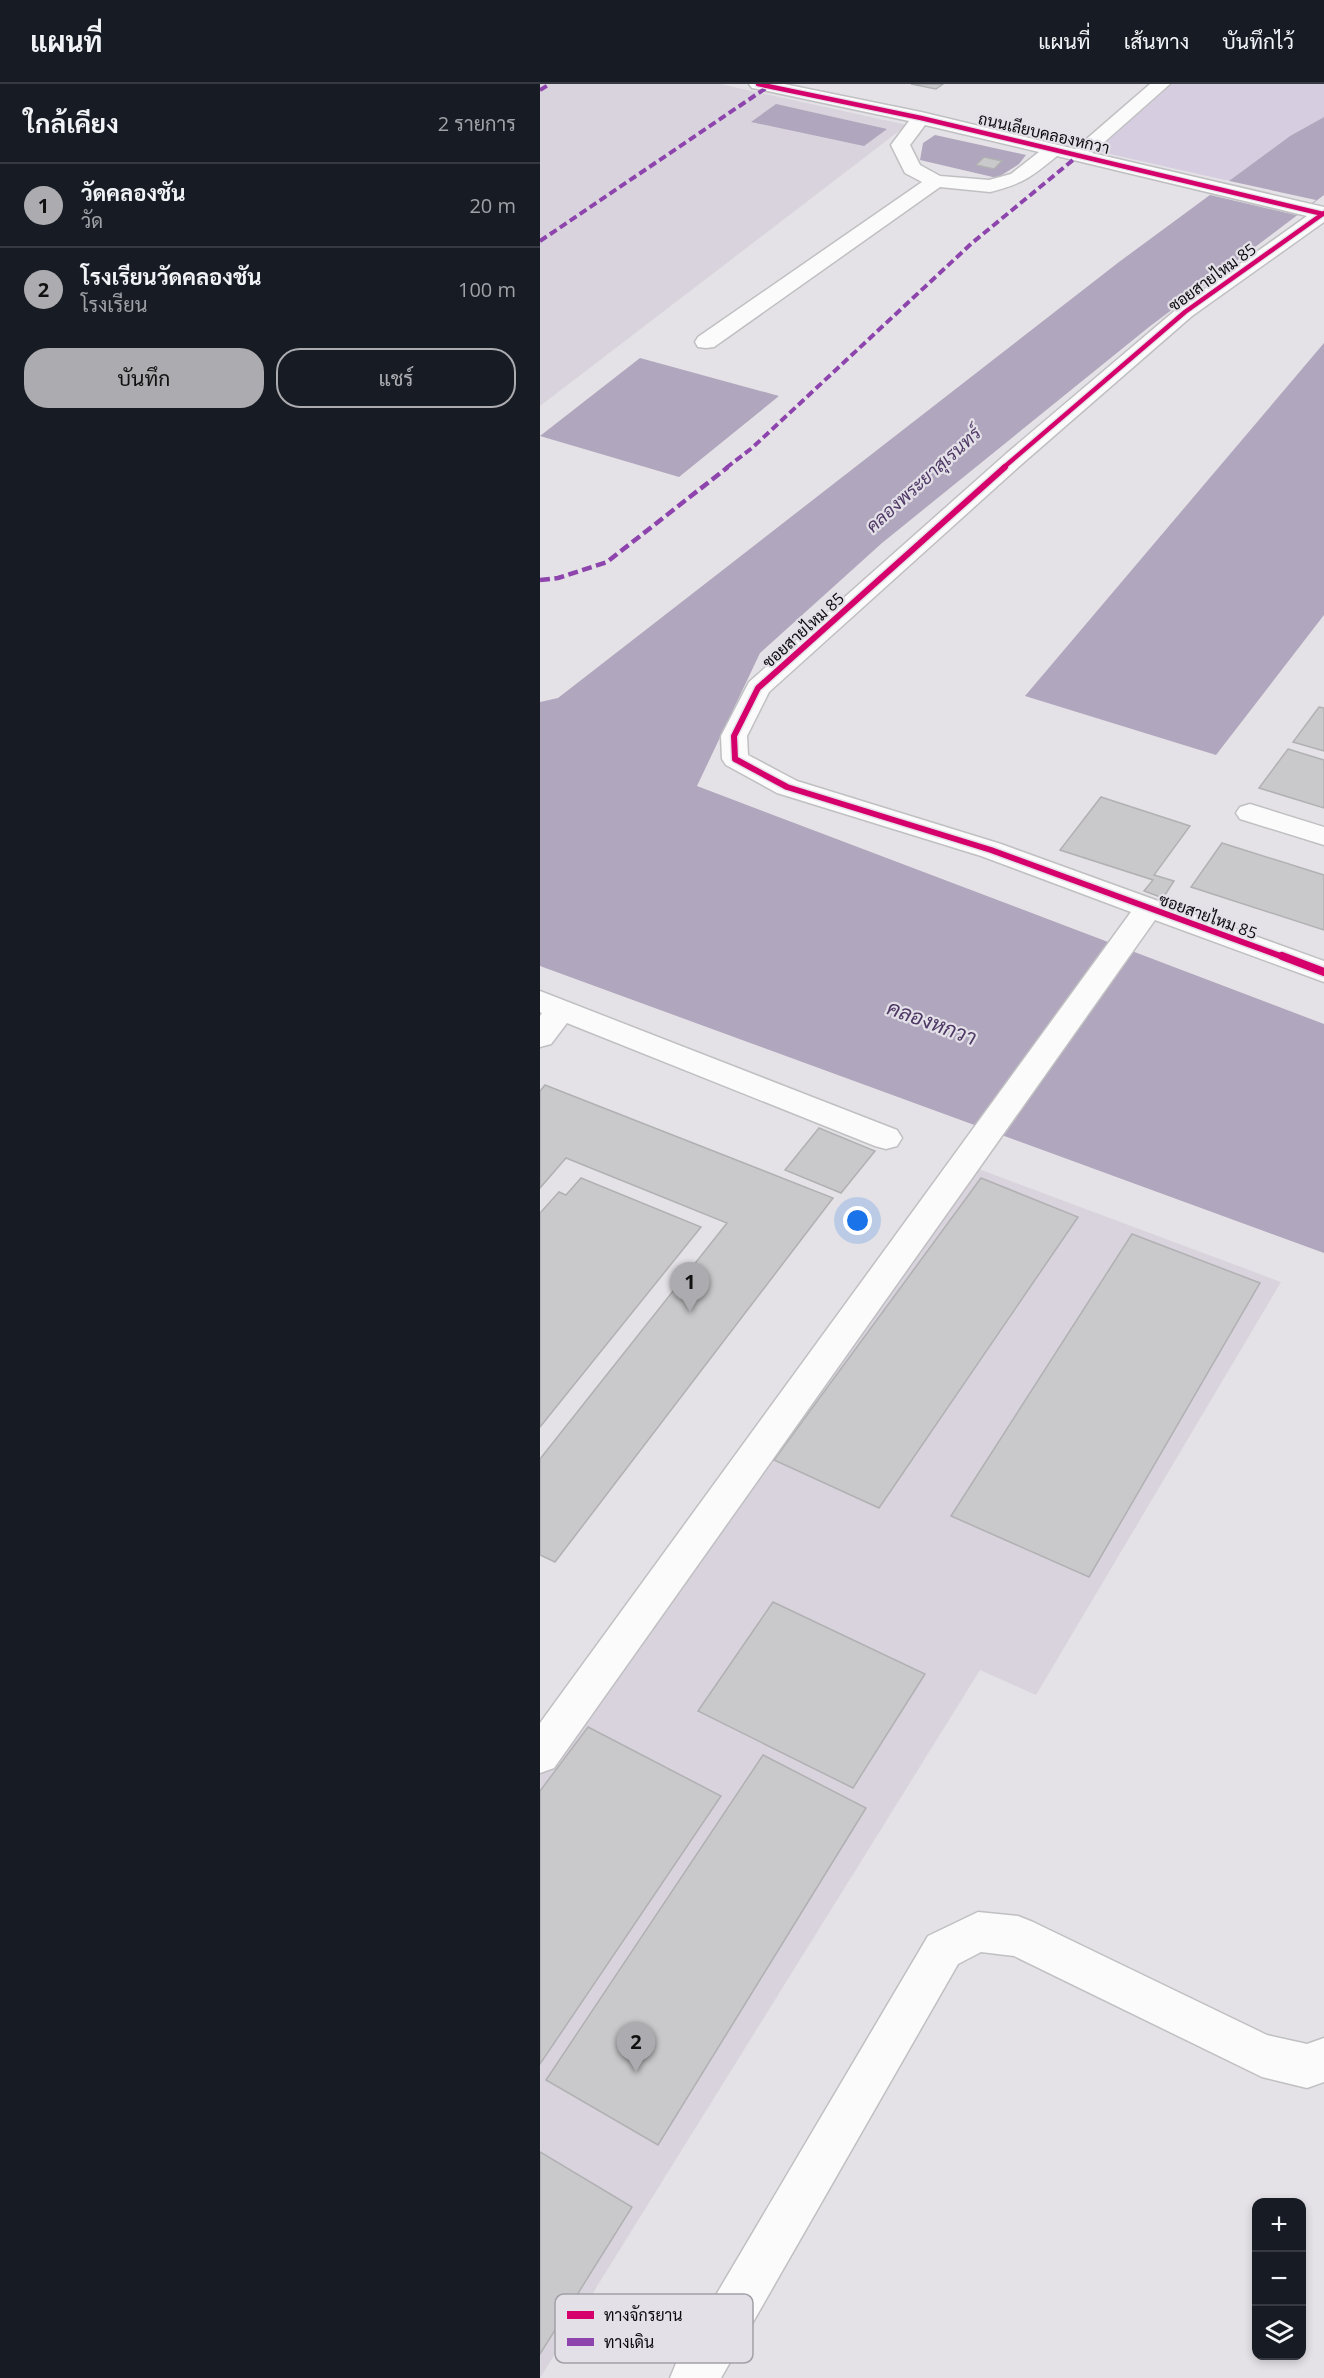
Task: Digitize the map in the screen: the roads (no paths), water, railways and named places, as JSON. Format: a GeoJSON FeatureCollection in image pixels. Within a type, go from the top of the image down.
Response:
{"type":"FeatureCollection","features":[{"type":"Feature","properties":{"kind":"street","name":"ถนนเลียบคลองหกวา"},"geometry":{"type":"LineString","coordinates":[[758,84],[921,118],[1317,212]]}},
{"type":"Feature","properties":{"kind":"street"},"geometry":{"type":"LineString","coordinates":[[1079,155],[1161,84]]}},
{"type":"Feature","properties":{"kind":"street"},"geometry":{"type":"LineString","coordinates":[[921,118],[900,145],[912,169],[936,181],[990,186],[1018,178],[1054,149]]}},
{"type":"Feature","properties":{"kind":"street"},"geometry":{"type":"LineString","coordinates":[[706,342],[936,181]]}},
{"type":"Feature","properties":{"kind":"street","name":"ซอยสายไหม 85"},"geometry":{"type":"LineString","coordinates":[[1317,212],[1185,312],[1015,458],[758,688],[734,736],[735,759],[787,787],[992,850],[1324,972]]}},
{"type":"Feature","properties":{"kind":"street"},"geometry":{"type":"LineString","coordinates":[[1250,813],[1324,836]]}},
{"type":"Feature","properties":{"kind":"street"},"geometry":{"type":"LineString","coordinates":[[540,1755],[1149,908]]}},
{"type":"Feature","properties":{"kind":"street"},"geometry":{"type":"LineString","coordinates":[[540,1037],[551,1005],[886,1138]]}},
{"type":"Feature","properties":{"kind":"street"},"geometry":{"type":"LineString","coordinates":[[742,2294],[943,1950],[978,1932],[1018,1936],[1262,2055],[1307,2066],[1324,2060]]}},
{"type":"Feature","properties":{"kind":"street"},"geometry":{"type":"LineString","coordinates":[[693,2378],[702,2363]]}},
{"type":"Feature","properties":{"kind":"water"},"geometry":{"type":"Polygon","coordinates":[[[776,104],[887,129],[864,146],[751,122],[776,104]]]}},
{"type":"Feature","properties":{"kind":"water"},"geometry":{"type":"Polygon","coordinates":[[[1324,117],[1324,195],[1149,327],[882,543],[760,653],[697,786],[1324,1024],[1324,1253],[540,966],[540,702],[558,698],[1119,262],[1290,136],[1324,117]]]}},
{"type":"Feature","properties":{"kind":"water"},"geometry":{"type":"Polygon","coordinates":[[[935,135],[1026,155],[1019,164],[997,178],[920,160],[923,143],[935,135]]]}},
{"type":"Feature","properties":{"kind":"water"},"geometry":{"type":"Polygon","coordinates":[[[1324,343],[1324,615],[1216,755],[1025,696],[1324,343]]]}},
{"type":"Feature","properties":{"kind":"water"},"geometry":{"type":"Polygon","coordinates":[[[640,358],[779,396],[679,477],[540,436],[640,358]]]}},
{"type":"Feature","properties":{"kind":"place","name":"วัดคลองชัน"},"geometry":{"type":"Point","coordinates":[690,1312]}},
{"type":"Feature","properties":{"kind":"place","name":"โรงเรียนวัดคลองชัน"},"geometry":{"type":"Point","coordinates":[636,2072]}},
{"type":"Feature","properties":{"kind":"water label","name":"คลองพระยาสุเรนทร์"},"geometry":{"type":"Point","coordinates":[923,479]}},
{"type":"Feature","properties":{"kind":"water label","name":"คลองหกวา"},"geometry":{"type":"Point","coordinates":[932,1022]}}]}
